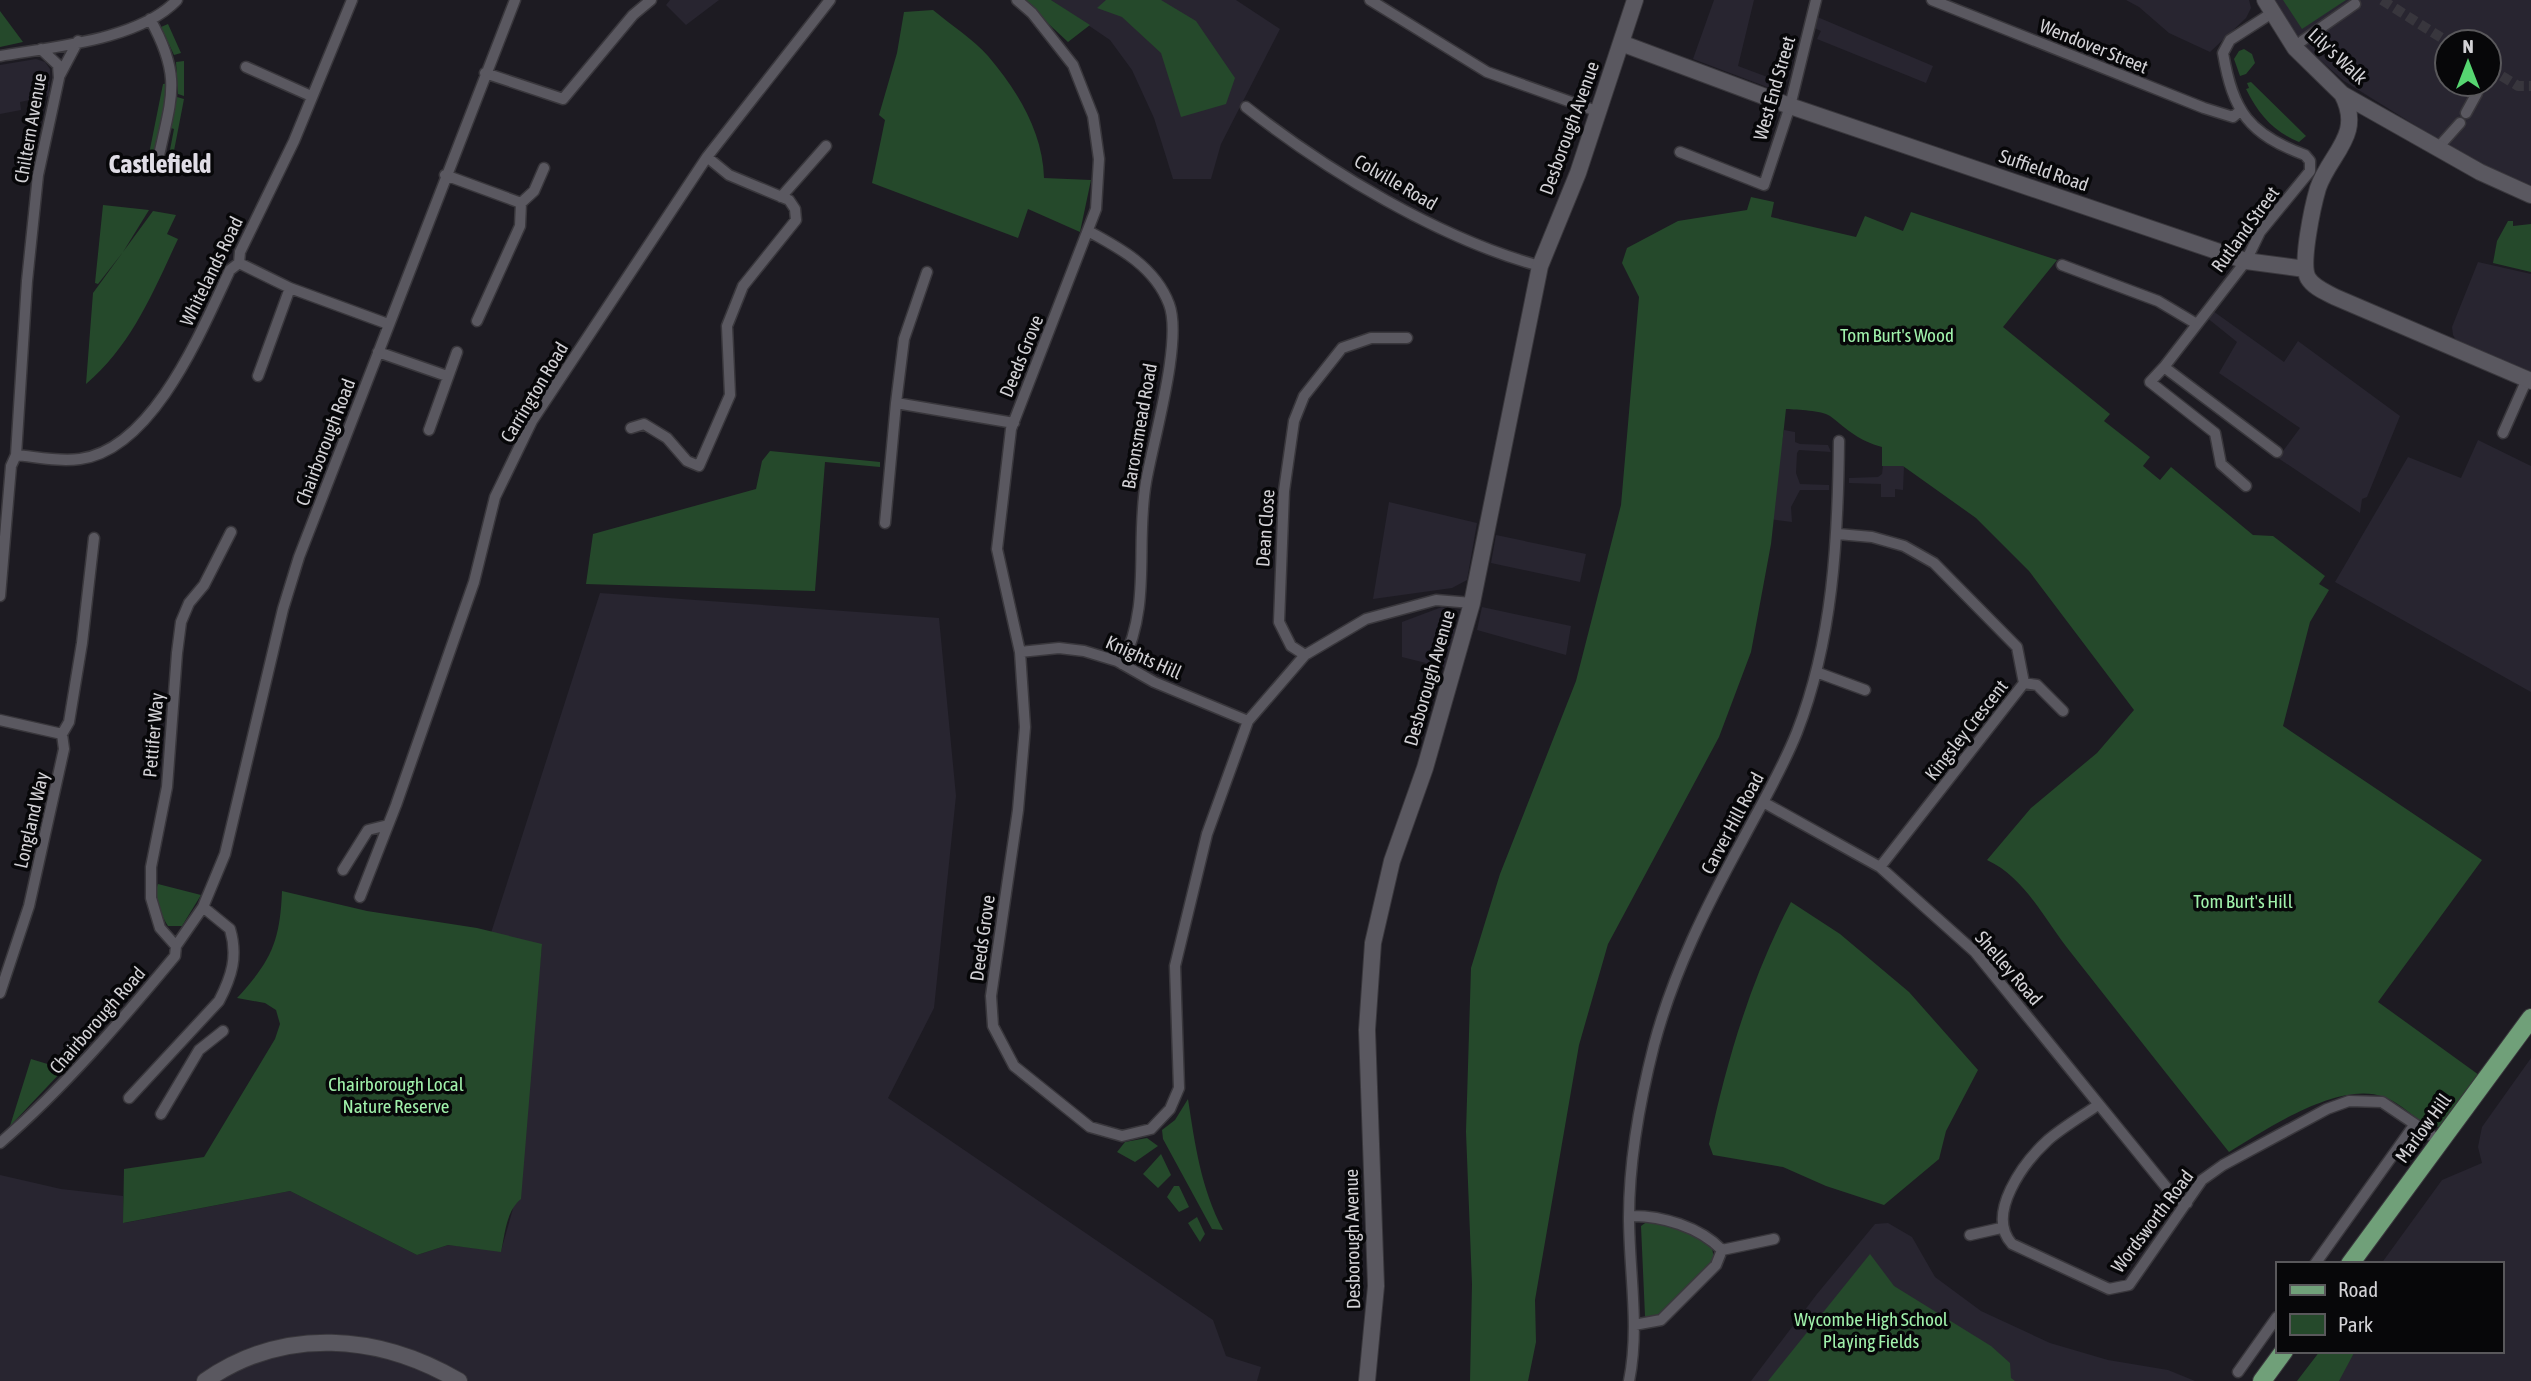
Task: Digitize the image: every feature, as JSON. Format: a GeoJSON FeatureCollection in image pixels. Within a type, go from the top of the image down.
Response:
{"type":"FeatureCollection","features":[{"type":"Feature","properties":{"kind":"main road","name":"Marlow Hill"},"geometry":{"type":"LineString","coordinates":[[2351,1262],[2531,1018]]}},
{"type":"Feature","properties":{"kind":"main road","name":"Marlow Hill"},"geometry":{"type":"LineString","coordinates":[[2364,1262],[2531,1037]]}},
{"type":"Feature","properties":{"kind":"main road"},"geometry":{"type":"LineString","coordinates":[[2262,1381],[2283,1353]]}},
{"type":"Feature","properties":{"kind":"main road"},"geometry":{"type":"LineString","coordinates":[[2277,1381],[2298,1353]]}},
{"type":"Feature","properties":{"kind":"street"},"geometry":{"type":"LineString","coordinates":[[0,56],[110,35],[150,19],[177,0]]}},
{"type":"Feature","properties":{"kind":"street","name":"Whitelands Road"},"geometry":{"type":"LineString","coordinates":[[16,455],[81,459],[104,452],[124,438],[157,407],[183,369],[230,270],[239,263],[240,252],[294,141],[352,0]]}},
{"type":"Feature","properties":{"kind":"street","name":"Chairborough Road"},"geometry":{"type":"LineString","coordinates":[[0,1143],[51,1099],[175,956],[176,946],[203,907],[225,854],[283,609],[299,557],[515,0]]}},
{"type":"Feature","properties":{"kind":"street"},"geometry":{"type":"LineString","coordinates":[[485,73],[563,99],[633,15],[651,0]]}},
{"type":"Feature","properties":{"kind":"street","name":"Carrington Road"},"geometry":{"type":"LineString","coordinates":[[360,897],[474,582],[495,497],[532,421],[707,157],[830,0]]}},
{"type":"Feature","properties":{"kind":"street","name":"Deeds Grove"},"geometry":{"type":"LineString","coordinates":[[1017,0],[1032,13],[1073,65],[1093,116],[1099,159],[1096,209],[1013,423],[997,549],[1020,652],[1025,727],[1018,810],[991,996],[993,1026],[1013,1066],[1090,1127],[1122,1136],[1151,1129],[1171,1109],[1179,1088],[1175,966],[1207,834],[1248,722],[1305,656],[1366,619],[1436,600],[1472,603]]}},
{"type":"Feature","properties":{"kind":"street"},"geometry":{"type":"LineString","coordinates":[[1370,0],[1487,72],[1599,113]]}},
{"type":"Feature","properties":{"kind":"street","name":"Desborough Avenue"},"geometry":{"type":"LineString","coordinates":[[1367,1381],[1376,1286],[1367,1030],[1374,943],[1392,861],[1425,768],[1472,603],[1540,266],[1599,113],[1635,0]]}},
{"type":"Feature","properties":{"kind":"street","name":"West End Street"},"geometry":{"type":"LineString","coordinates":[[1680,152],[1764,185],[1790,106],[1816,0]]}},
{"type":"Feature","properties":{"kind":"street","name":"Wendover Street"},"geometry":{"type":"LineString","coordinates":[[1932,0],[2204,108],[2232,117],[2241,110]]}},
{"type":"Feature","properties":{"kind":"street"},"geometry":{"type":"LineString","coordinates":[[2302,41],[2355,4]]}},
{"type":"Feature","properties":{"kind":"street","name":"Rutland Street"},"geometry":{"type":"LineString","coordinates":[[2164,367],[2245,261],[2260,232],[2310,171],[2310,162],[2305,155],[2256,131],[2241,110],[2227,75],[2223,53],[2230,40],[2266,7]]}},
{"type":"Feature","properties":{"kind":"street","name":"Lily's Walk"},"geometry":{"type":"LineString","coordinates":[[2266,7],[2291,51],[2340,96],[2400,124],[2480,172],[2531,195]]}},
{"type":"Feature","properties":{"kind":"street"},"geometry":{"type":"LineString","coordinates":[[150,19],[163,43],[173,74],[171,99],[158,160]]}},
{"type":"Feature","properties":{"kind":"street"},"geometry":{"type":"LineString","coordinates":[[59,78],[78,41]]}},
{"type":"Feature","properties":{"kind":"street","name":"Suffield Road"},"geometry":{"type":"LineString","coordinates":[[1621,43],[1790,106],[2245,261],[2305,269]]}},
{"type":"Feature","properties":{"kind":"street","name":"Chiltern Avenue"},"geometry":{"type":"LineString","coordinates":[[0,596],[11,466],[16,455],[27,281],[38,175],[59,78],[58,65],[41,49]]}},
{"type":"Feature","properties":{"kind":"street"},"geometry":{"type":"LineString","coordinates":[[246,67],[311,96]]}},
{"type":"Feature","properties":{"kind":"street"},"geometry":{"type":"LineString","coordinates":[[2340,96],[2350,114],[2340,150],[2318,187],[2305,269],[2307,277],[2318,288],[2529,380],[2503,433]]}},
{"type":"Feature","properties":{"kind":"street"},"geometry":{"type":"LineString","coordinates":[[2340,96],[2347,111],[2340,150]]}},
{"type":"Feature","properties":{"kind":"street"},"geometry":{"type":"LineString","coordinates":[[2443,142],[2463,118],[2474,98]]}},
{"type":"Feature","properties":{"kind":"street","name":"Colville Road"},"geometry":{"type":"LineString","coordinates":[[1246,107],[1271,127],[1393,204],[1452,233],[1540,266]]}},
{"type":"Feature","properties":{"kind":"street","name":"Lily's Walk"},"geometry":{"type":"LineString","coordinates":[[2350,114],[2360,110],[2400,124]]}},
{"type":"Feature","properties":{"kind":"street"},"geometry":{"type":"LineString","coordinates":[[782,197],[826,146]]}},
{"type":"Feature","properties":{"kind":"street"},"geometry":{"type":"LineString","coordinates":[[631,428],[644,424],[667,438],[687,461],[699,466],[730,394],[727,326],[743,286],[796,220],[795,209],[789,200],[729,175],[707,157]]}},
{"type":"Feature","properties":{"kind":"street"},"geometry":{"type":"LineString","coordinates":[[477,321],[520,226],[521,203],[534,191],[544,168]]}},
{"type":"Feature","properties":{"kind":"street"},"geometry":{"type":"LineString","coordinates":[[445,175],[521,203]]}},
{"type":"Feature","properties":{"kind":"street","name":"Baronsmead Road"},"geometry":{"type":"LineString","coordinates":[[1088,231],[1124,250],[1143,266],[1170,305],[1172,328],[1169,365],[1145,485],[1137,627],[1122,664]]}},
{"type":"Feature","properties":{"kind":"street"},"geometry":{"type":"LineString","coordinates":[[239,263],[290,288],[388,324]]}},
{"type":"Feature","properties":{"kind":"street"},"geometry":{"type":"LineString","coordinates":[[2062,265],[2158,301],[2195,323]]}},
{"type":"Feature","properties":{"kind":"street"},"geometry":{"type":"LineString","coordinates":[[885,523],[904,339],[927,272]]}},
{"type":"Feature","properties":{"kind":"street"},"geometry":{"type":"LineString","coordinates":[[258,376],[290,288]]}},
{"type":"Feature","properties":{"kind":"street","name":"Dean Close"},"geometry":{"type":"LineString","coordinates":[[1305,656],[1291,646],[1279,622],[1284,491],[1294,421],[1304,396],[1342,348],[1371,338],[1407,338]]}},
{"type":"Feature","properties":{"kind":"street"},"geometry":{"type":"LineString","coordinates":[[378,352],[447,376]]}},
{"type":"Feature","properties":{"kind":"street"},"geometry":{"type":"LineString","coordinates":[[429,429],[457,352]]}},
{"type":"Feature","properties":{"kind":"street"},"geometry":{"type":"LineString","coordinates":[[2246,486],[2221,464],[2215,433],[2150,382],[2164,367],[2277,452]]}},
{"type":"Feature","properties":{"kind":"street"},"geometry":{"type":"LineString","coordinates":[[896,402],[1013,423]]}},
{"type":"Feature","properties":{"kind":"street","name":"Carver Hill Road"},"geometry":{"type":"LineString","coordinates":[[1629,1381],[1634,1325],[1629,1216],[1635,1139],[1655,1043],[1695,929],[1798,731],[1816,672],[1839,534],[1839,441]]}},
{"type":"Feature","properties":{"kind":"street","name":"Pettifer Way"},"geometry":{"type":"LineString","coordinates":[[176,946],[160,928],[150,898],[151,867],[167,787],[181,622],[190,603],[204,585],[231,532]]}},
{"type":"Feature","properties":{"kind":"street","name":"Kingsley Crescent"},"geometry":{"type":"LineString","coordinates":[[1839,534],[1872,537],[1904,546],[1934,563],[2017,647],[2024,683],[2017,696],[1880,867]]}},
{"type":"Feature","properties":{"kind":"street","name":"Longland Way"},"geometry":{"type":"LineString","coordinates":[[0,993],[29,906],[64,749],[62,734],[69,722],[82,643],[94,538]]}},
{"type":"Feature","properties":{"kind":"street","name":"Knights Hill"},"geometry":{"type":"LineString","coordinates":[[1020,652],[1059,648],[1084,651],[1122,664],[1154,682],[1248,722]]}},
{"type":"Feature","properties":{"kind":"street"},"geometry":{"type":"LineString","coordinates":[[1816,672],[1865,690]]}},
{"type":"Feature","properties":{"kind":"street"},"geometry":{"type":"LineString","coordinates":[[2024,683],[2036,685],[2063,711]]}},
{"type":"Feature","properties":{"kind":"street"},"geometry":{"type":"LineString","coordinates":[[0,720],[62,734]]}},
{"type":"Feature","properties":{"kind":"street","name":"Shelley Road"},"geometry":{"type":"LineString","coordinates":[[1763,802],[1880,867],[1975,952],[2175,1198],[2187,1203]]}},
{"type":"Feature","properties":{"kind":"street"},"geometry":{"type":"LineString","coordinates":[[343,870],[368,830],[388,825]]}},
{"type":"Feature","properties":{"kind":"street"},"geometry":{"type":"LineString","coordinates":[[129,1098],[219,1001],[234,967],[230,929],[203,907]]}},
{"type":"Feature","properties":{"kind":"street"},"geometry":{"type":"LineString","coordinates":[[161,1114],[199,1050],[223,1031]]}},
{"type":"Feature","properties":{"kind":"street"},"geometry":{"type":"LineString","coordinates":[[183,1038],[199,1050]]}},
{"type":"Feature","properties":{"kind":"street","name":"Wordsworth Road"},"geometry":{"type":"LineString","coordinates":[[2001,1228],[2012,1244],[2102,1287],[2115,1290],[2129,1285],[2202,1180],[2223,1165],[2338,1105],[2349,1101],[2382,1102],[2440,1141]]}},
{"type":"Feature","properties":{"kind":"street"},"geometry":{"type":"LineString","coordinates":[[1970,1234],[2001,1228],[2010,1193],[2025,1165],[2049,1139],[2098,1105]]}},
{"type":"Feature","properties":{"kind":"street"},"geometry":{"type":"LineString","coordinates":[[2316,1262],[2415,1124]]}},
{"type":"Feature","properties":{"kind":"street"},"geometry":{"type":"LineString","coordinates":[[1629,1216],[1648,1216],[1708,1235],[1723,1250]]}},
{"type":"Feature","properties":{"kind":"street"},"geometry":{"type":"LineString","coordinates":[[1723,1250],[1774,1239]]}},
{"type":"Feature","properties":{"kind":"street"},"geometry":{"type":"LineString","coordinates":[[1634,1325],[1661,1320],[1716,1265],[1723,1250]]}},
{"type":"Feature","properties":{"kind":"street"},"geometry":{"type":"LineString","coordinates":[[2238,1372],[2276,1318]]}},
{"type":"Feature","properties":{"kind":"street"},"geometry":{"type":"LineString","coordinates":[[205,1381],[244,1360],[276,1349],[340,1342],[403,1353],[459,1381]]}},
{"type":"Feature","properties":{"kind":"shaded area"},"geometry":{"type":"Polygon","coordinates":[[[670,0],[719,0],[686,25],[666,5],[670,0]]]}},
{"type":"Feature","properties":{"kind":"shaded area"},"geometry":{"type":"Polygon","coordinates":[[[1051,0],[1236,0],[1280,29],[1221,144],[1211,179],[1173,179],[1154,118],[1132,70],[1110,40],[1051,0]]]}},
{"type":"Feature","properties":{"kind":"shaded area"},"geometry":{"type":"Polygon","coordinates":[[[1714,0],[1754,0],[1738,66],[1781,82],[1779,88],[1775,90],[1693,59],[1714,0]]]}},
{"type":"Feature","properties":{"kind":"shaded area"},"geometry":{"type":"Polygon","coordinates":[[[2126,0],[2249,0],[2251,8],[2246,18],[2210,52],[2169,33],[2139,7],[2126,0]]]}},
{"type":"Feature","properties":{"kind":"shaded area"},"geometry":{"type":"Polygon","coordinates":[[[2271,0],[2531,0],[2531,190],[2500,178],[2344,81],[2293,36],[2271,0]]]}},
{"type":"Feature","properties":{"kind":"shaded area"},"geometry":{"type":"Polygon","coordinates":[[[1815,16],[1933,66],[1926,83],[1817,39],[1821,31],[1812,27],[1815,16]]]}},
{"type":"Feature","properties":{"kind":"shaded area"},"geometry":{"type":"Polygon","coordinates":[[[36,59],[45,62],[50,69],[49,96],[20,102],[21,110],[0,114],[0,65],[36,59]]]}},
{"type":"Feature","properties":{"kind":"shaded area"},"geometry":{"type":"Polygon","coordinates":[[[2478,262],[2531,274],[2531,373],[2457,342],[2453,335],[2452,327],[2478,262]]]}},
{"type":"Feature","properties":{"kind":"shaded area"},"geometry":{"type":"Polygon","coordinates":[[[2213,311],[2284,362],[2298,341],[2400,416],[2367,497],[2362,499],[2360,513],[2278,458],[2300,428],[2219,373],[2237,342],[2206,317],[2213,311]]]}},
{"type":"Feature","properties":{"kind":"shaded area"},"geometry":{"type":"Polygon","coordinates":[[[1784,430],[1795,432],[1795,442],[1828,445],[1831,452],[1799,450],[1797,453],[1796,473],[1800,484],[1829,485],[1829,490],[1800,490],[1791,507],[1792,522],[1769,519],[1784,430]]]}},
{"type":"Feature","properties":{"kind":"shaded area"},"geometry":{"type":"Polygon","coordinates":[[[2478,440],[2531,466],[2531,692],[2335,582],[2408,457],[2461,478],[2478,440]]]}},
{"type":"Feature","properties":{"kind":"shaded area"},"geometry":{"type":"Polygon","coordinates":[[[1883,465],[1904,466],[1903,490],[1895,489],[1895,497],[1881,497],[1881,484],[1849,483],[1849,478],[1878,477],[1882,474],[1883,465]]]}},
{"type":"Feature","properties":{"kind":"shaded area"},"geometry":{"type":"Polygon","coordinates":[[[1389,502],[1477,523],[1467,580],[1452,588],[1373,599],[1389,502]]]}},
{"type":"Feature","properties":{"kind":"shaded area"},"geometry":{"type":"Polygon","coordinates":[[[1496,535],[1586,554],[1580,582],[1491,563],[1496,535]]]}},
{"type":"Feature","properties":{"kind":"shaded area"},"geometry":{"type":"Polygon","coordinates":[[[600,593],[939,618],[956,796],[934,1008],[888,1098],[1213,1320],[1226,1356],[1261,1367],[1257,1381],[0,1381],[0,1175],[61,1189],[123,1196],[124,1223],[290,1191],[417,1255],[448,1245],[501,1251],[514,1205],[542,945],[491,933],[600,593]]]}},
{"type":"Feature","properties":{"kind":"shaded area"},"geometry":{"type":"Polygon","coordinates":[[[1442,607],[1453,612],[1455,619],[1455,631],[1446,668],[1402,657],[1402,622],[1442,607]]]}},
{"type":"Feature","properties":{"kind":"shaded area"},"geometry":{"type":"Polygon","coordinates":[[[1482,607],[1571,626],[1566,655],[1477,630],[1482,607]]]}},
{"type":"Feature","properties":{"kind":"shaded area"},"geometry":{"type":"Polygon","coordinates":[[[2531,1058],[2531,1381],[2300,1381],[2319,1353],[2503,1353],[2503,1262],[2382,1262],[2442,1180],[2482,1163],[2478,1147],[2482,1127],[2531,1058]]]}},
{"type":"Feature","properties":{"kind":"shaded area"},"geometry":{"type":"Polygon","coordinates":[[[1888,1223],[1912,1237],[1935,1277],[1981,1311],[2050,1343],[2108,1360],[2168,1370],[2195,1381],[1751,1381],[1817,1294],[1875,1224],[1888,1223]]]}},
{"type":"Feature","properties":{"kind":"green space"},"geometry":{"type":"Polygon","coordinates":[[[1023,0],[1051,0],[1090,25],[1068,42],[1023,0]]]}},
{"type":"Feature","properties":{"kind":"green space"},"geometry":{"type":"Polygon","coordinates":[[[1106,0],[1161,0],[1196,21],[1235,78],[1226,104],[1181,117],[1161,53],[1122,17],[1097,8],[1106,0]]]}},
{"type":"Feature","properties":{"kind":"green space"},"geometry":{"type":"Polygon","coordinates":[[[2283,0],[2346,0],[2302,29],[2283,0]]]}},
{"type":"Feature","properties":{"kind":"green space"},"geometry":{"type":"Polygon","coordinates":[[[933,10],[982,50],[1009,83],[1026,112],[1039,144],[1044,178],[1091,180],[1080,232],[1028,209],[1018,238],[872,183],[885,120],[879,115],[897,53],[904,12],[933,10]]]}},
{"type":"Feature","properties":{"kind":"green space"},"geometry":{"type":"Polygon","coordinates":[[[0,11],[23,42],[0,47],[0,11]]]}},
{"type":"Feature","properties":{"kind":"green space"},"geometry":{"type":"Polygon","coordinates":[[[168,24],[181,53],[174,55],[161,27],[168,24]]]}},
{"type":"Feature","properties":{"kind":"green space"},"geometry":{"type":"Polygon","coordinates":[[[2244,49],[2252,54],[2255,63],[2246,74],[2240,76],[2234,59],[2239,51],[2244,49]]]}},
{"type":"Feature","properties":{"kind":"green space"},"geometry":{"type":"Polygon","coordinates":[[[184,61],[184,96],[178,94],[176,62],[184,61]]]}},
{"type":"Feature","properties":{"kind":"green space"},"geometry":{"type":"Polygon","coordinates":[[[2251,82],[2306,136],[2299,142],[2268,121],[2246,89],[2249,88],[2247,83],[2251,82]]]}},
{"type":"Feature","properties":{"kind":"green space"},"geometry":{"type":"Polygon","coordinates":[[[170,83],[154,155],[149,154],[163,84],[170,83]]]}},
{"type":"Feature","properties":{"kind":"green space"},"geometry":{"type":"Polygon","coordinates":[[[177,97],[184,99],[173,156],[169,155],[177,97]]]}},
{"type":"Feature","properties":{"kind":"green space","name":"Tom Burt's Wood"},"geometry":{"type":"Polygon","coordinates":[[[1751,197],[1774,202],[1771,217],[1856,237],[1865,216],[1903,231],[1911,212],[2057,260],[2003,327],[2110,414],[2104,421],[2150,457],[2143,466],[2160,480],[2171,467],[2253,535],[2273,536],[2325,576],[2319,584],[2329,590],[2310,622],[2283,726],[2482,860],[2378,1002],[2479,1075],[2440,1127],[2425,1123],[2384,1097],[2346,1095],[2325,1101],[2283,1120],[2229,1152],[2072,954],[2034,901],[2013,878],[1987,860],[2031,808],[2097,753],[2134,710],[2029,571],[1976,518],[1903,466],[1882,466],[1882,447],[1860,438],[1830,416],[1815,411],[1786,409],[1771,544],[1751,652],[1719,737],[1608,944],[1579,1045],[1535,1300],[1536,1342],[1528,1381],[1470,1381],[1472,1284],[1466,1132],[1471,968],[1500,874],[1576,681],[1621,505],[1639,297],[1622,263],[1627,248],[1678,221],[1747,210],[1751,197]]]}},
{"type":"Feature","properties":{"kind":"green space"},"geometry":{"type":"Polygon","coordinates":[[[103,205],[149,210],[123,252],[98,284],[95,283],[103,205]]]}},
{"type":"Feature","properties":{"kind":"green space"},"geometry":{"type":"Polygon","coordinates":[[[153,211],[176,215],[167,234],[178,239],[129,335],[102,369],[86,384],[93,293],[153,211]]]}},
{"type":"Feature","properties":{"kind":"green space"},"geometry":{"type":"Polygon","coordinates":[[[2508,221],[2513,221],[2513,226],[2531,224],[2531,272],[2493,263],[2497,241],[2508,221]]]}},
{"type":"Feature","properties":{"kind":"green space"},"geometry":{"type":"Polygon","coordinates":[[[770,451],[880,462],[880,467],[825,462],[815,591],[586,584],[593,534],[756,489],[762,461],[770,451]]]}},
{"type":"Feature","properties":{"kind":"green space"},"geometry":{"type":"Polygon","coordinates":[[[158,884],[201,895],[182,926],[168,926],[165,921],[157,900],[158,884]]]}},
{"type":"Feature","properties":{"kind":"green space","name":"Chairborough Local Nature Reserve"},"geometry":{"type":"Polygon","coordinates":[[[282,891],[367,911],[477,928],[542,944],[521,1199],[509,1216],[501,1252],[448,1245],[417,1255],[290,1191],[123,1223],[124,1169],[204,1157],[275,1039],[280,1024],[276,1010],[265,1003],[237,998],[258,973],[272,950],[279,924],[282,891]]]}},
{"type":"Feature","properties":{"kind":"green space"},"geometry":{"type":"Polygon","coordinates":[[[1791,902],[1840,934],[1909,992],[1978,1070],[1946,1131],[1939,1159],[1884,1205],[1826,1186],[1783,1167],[1713,1155],[1709,1144],[1724,1081],[1752,990],[1791,902]]]}},
{"type":"Feature","properties":{"kind":"green space"},"geometry":{"type":"Polygon","coordinates":[[[31,1059],[64,1069],[10,1126],[31,1059]]]}},
{"type":"Feature","properties":{"kind":"green space"},"geometry":{"type":"Polygon","coordinates":[[[1188,1099],[1204,1182],[1223,1230],[1212,1229],[1163,1139],[1162,1130],[1175,1120],[1188,1099]]]}},
{"type":"Feature","properties":{"kind":"green space"},"geometry":{"type":"Polygon","coordinates":[[[1147,1138],[1158,1146],[1135,1162],[1117,1152],[1125,1142],[1147,1138]]]}},
{"type":"Feature","properties":{"kind":"green space"},"geometry":{"type":"Polygon","coordinates":[[[1161,1154],[1171,1175],[1158,1188],[1143,1174],[1161,1154]]]}},
{"type":"Feature","properties":{"kind":"green space"},"geometry":{"type":"Polygon","coordinates":[[[1174,1186],[1179,1186],[1189,1207],[1179,1212],[1167,1197],[1174,1186]]]}},
{"type":"Feature","properties":{"kind":"green space"},"geometry":{"type":"Polygon","coordinates":[[[1197,1217],[1205,1234],[1200,1242],[1188,1223],[1197,1217]]]}},
{"type":"Feature","properties":{"kind":"green space"},"geometry":{"type":"Polygon","coordinates":[[[1648,1221],[1661,1222],[1711,1242],[1714,1259],[1659,1316],[1648,1318],[1645,1316],[1641,1226],[1648,1221]]]}},
{"type":"Feature","properties":{"kind":"green space","name":"Wycombe High School Playing Fields"},"geometry":{"type":"Polygon","coordinates":[[[1870,1254],[1894,1286],[1991,1346],[2010,1363],[2011,1378],[2015,1381],[1768,1381],[1870,1254]]]}},
{"type":"Feature","properties":{"kind":"green space"},"geometry":{"type":"Polygon","coordinates":[[[2318,1353],[2354,1353],[2339,1381],[2297,1381],[2318,1353]]]}},
{"type":"Feature","properties":{"kind":"tunnel"},"geometry":{"type":"LineString","coordinates":[[2382,0],[2433,32]]}},
{"type":"Feature","properties":{"kind":"tunnel"},"geometry":{"type":"LineString","coordinates":[[2503,77],[2518,86],[2531,86]]}},
{"type":"Feature","properties":{"kind":"district","name":"Castlefield"},"geometry":{"type":"Point","coordinates":[160,164]}},
{"type":"Feature","properties":{"kind":"park label","name":"Tom Burt's Hill"},"geometry":{"type":"Point","coordinates":[2243,901]}}]}
